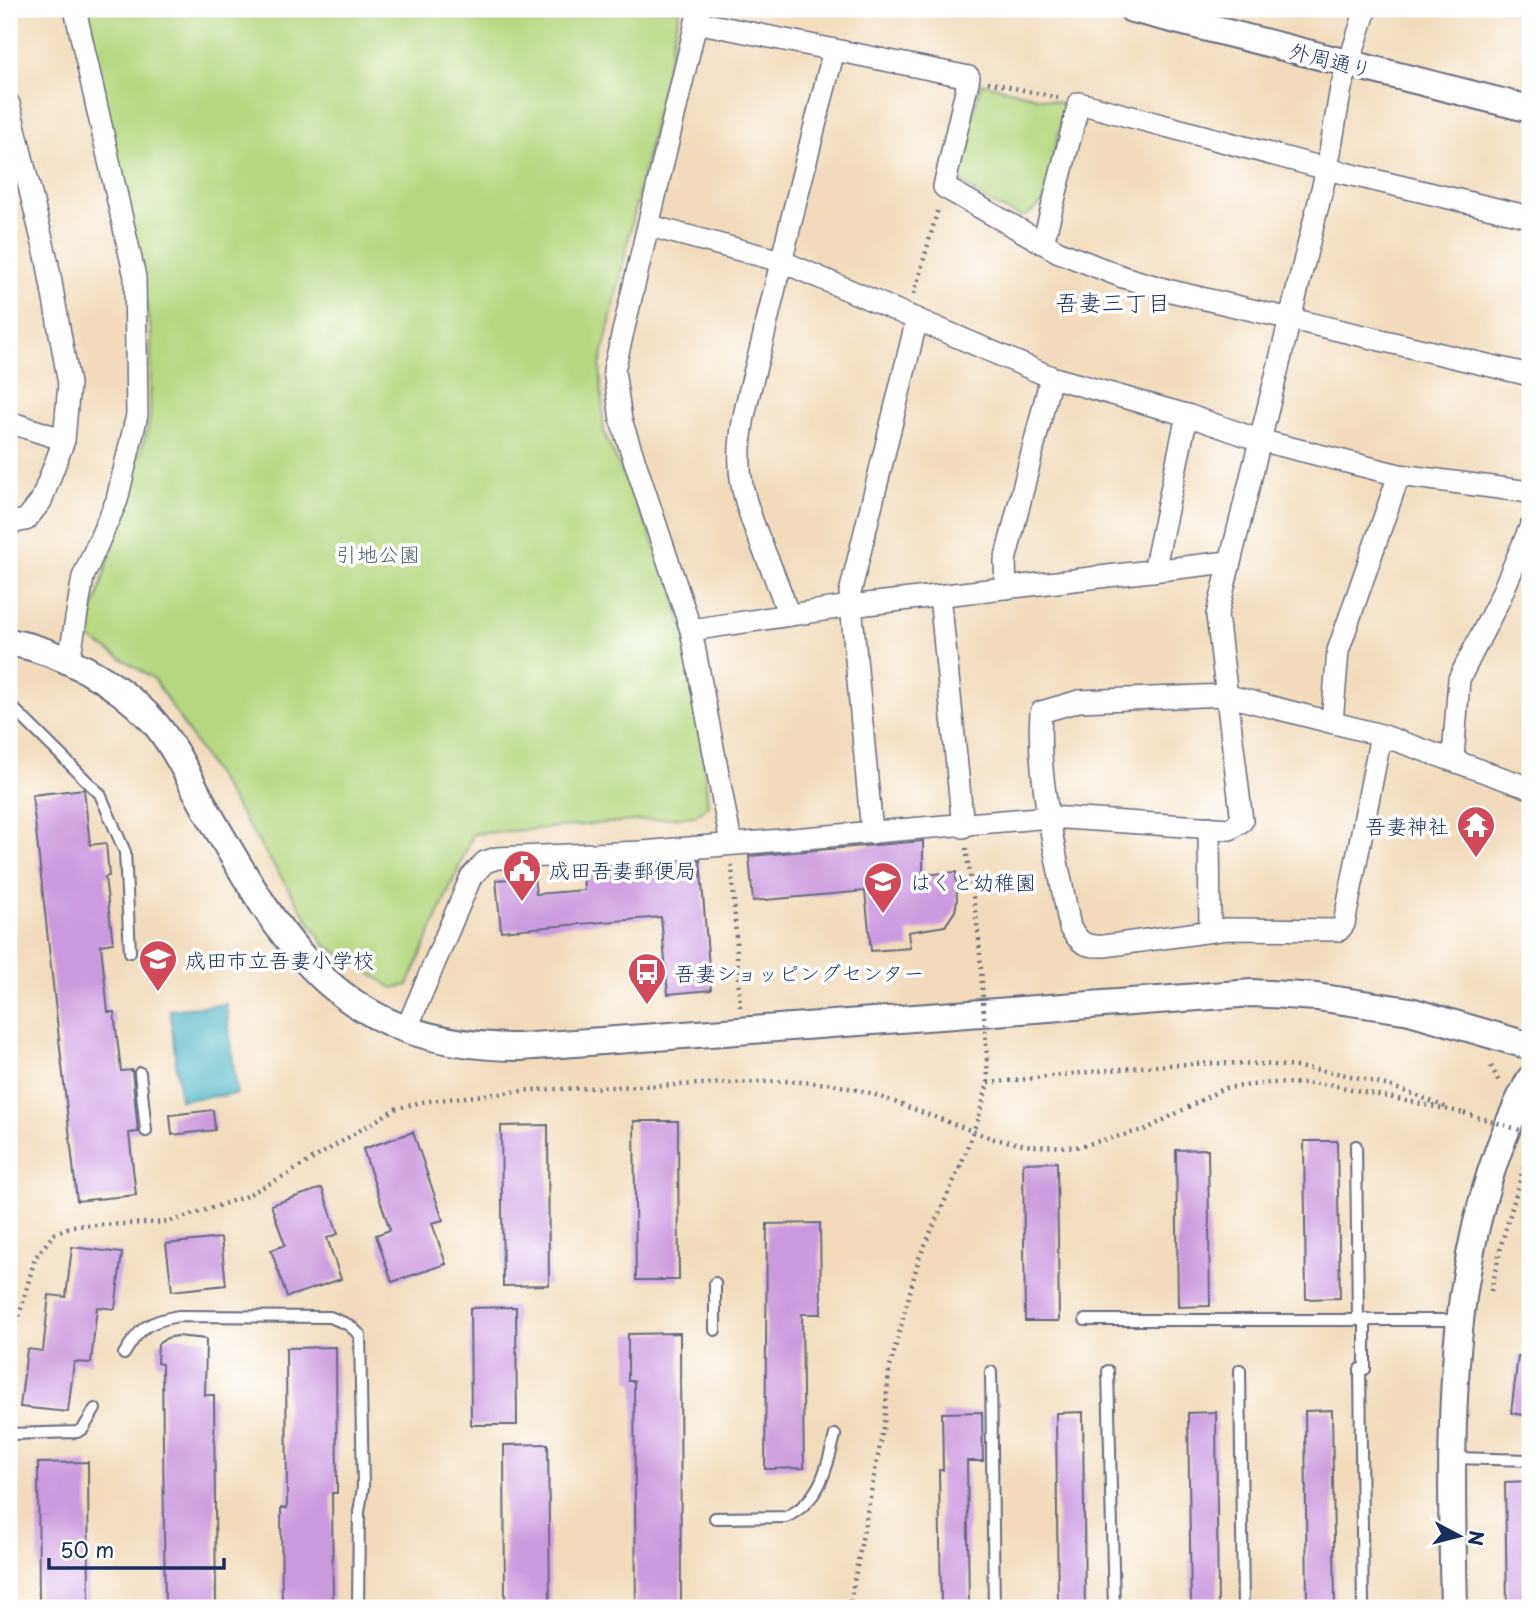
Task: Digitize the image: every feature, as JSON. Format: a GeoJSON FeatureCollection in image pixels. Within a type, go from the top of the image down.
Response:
{"type":"FeatureCollection","features":[{"type":"Feature","properties":{"kind":"street"},"geometry":{"type":"LineString","coordinates":[[69,661],[83,577],[117,500],[137,415],[135,277],[75,9]]}},
{"type":"Feature","properties":{"kind":"street","name":"外周通り"},"geometry":{"type":"LineString","coordinates":[[1132,9],[1530,108]]}},
{"type":"Feature","properties":{"kind":"street"},"geometry":{"type":"LineString","coordinates":[[406,1030],[471,877],[485,862],[497,858],[642,852],[963,827],[1050,817],[1230,829],[1242,821],[1217,615],[1327,169],[1341,88],[1366,9]]}},
{"type":"Feature","properties":{"kind":"street"},"geometry":{"type":"LineString","coordinates":[[731,843],[691,630],[621,421],[614,370],[698,15],[834,50],[969,77],[944,187],[1043,243],[1123,277],[1530,375]]}},
{"type":"Feature","properties":{"kind":"street"},"geometry":{"type":"LineString","coordinates":[[788,615],[742,484],[741,453],[747,407],[834,50]]}},
{"type":"Feature","properties":{"kind":"street"},"geometry":{"type":"LineString","coordinates":[[1043,243],[1079,103],[1327,169],[1530,216]]}},
{"type":"Feature","properties":{"kind":"street"},"geometry":{"type":"LineString","coordinates":[[9,104],[47,260],[69,384],[64,440],[41,501],[26,520],[9,523]]}},
{"type":"Feature","properties":{"kind":"street"},"geometry":{"type":"LineString","coordinates":[[650,226],[781,261],[1051,377],[1187,415],[1259,440],[1399,475],[1530,492]]}},
{"type":"Feature","properties":{"kind":"street"},"geometry":{"type":"LineString","coordinates":[[872,833],[850,593],[912,318]]}},
{"type":"Feature","properties":{"kind":"street"},"geometry":{"type":"LineString","coordinates":[[1006,588],[1005,561],[1051,377]]}},
{"type":"Feature","properties":{"kind":"street"},"geometry":{"type":"LineString","coordinates":[[1154,571],[1187,415]]}},
{"type":"Feature","properties":{"kind":"street"},"geometry":{"type":"LineString","coordinates":[[9,422],[64,440]]}},
{"type":"Feature","properties":{"kind":"street"},"geometry":{"type":"LineString","coordinates":[[1332,722],[1338,651],[1399,475]]}},
{"type":"Feature","properties":{"kind":"street"},"geometry":{"type":"LineString","coordinates":[[1453,758],[1460,679],[1499,600],[1530,527]]}},
{"type":"Feature","properties":{"kind":"street"},"geometry":{"type":"LineString","coordinates":[[691,630],[850,606],[1228,562]]}},
{"type":"Feature","properties":{"kind":"street"},"geometry":{"type":"LineString","coordinates":[[940,596],[963,827]]}},
{"type":"Feature","properties":{"kind":"street"},"geometry":{"type":"LineString","coordinates":[[9,642],[69,661],[108,683],[152,720],[255,894],[286,941],[317,974],[356,1005],[406,1030],[476,1047],[520,1047],[1253,993],[1317,997],[1410,1011],[1530,1046]]}},
{"type":"Feature","properties":{"kind":"street"},"geometry":{"type":"LineString","coordinates":[[1381,735],[1344,924],[1339,930],[1210,932],[1090,947],[1080,943],[1070,928],[1050,817],[1041,712],[1079,701],[1225,695],[1381,735],[1453,758],[1530,788]]}},
{"type":"Feature","properties":{"kind":"street"},"geometry":{"type":"LineString","coordinates":[[1209,827],[1210,932]]}},
{"type":"Feature","properties":{"kind":"street"},"geometry":{"type":"LineString","coordinates":[[1454,1608],[1450,1458],[1461,1320],[1469,1266],[1490,1170],[1530,1079]]}},
{"type":"Feature","properties":{"kind":"lane"},"geometry":{"type":"LineString","coordinates":[[9,704],[100,794],[125,852],[130,952]]}},
{"type":"Feature","properties":{"kind":"lane"},"geometry":{"type":"LineString","coordinates":[[140,1073],[145,1131]]}},
{"type":"Feature","properties":{"kind":"lane"},"geometry":{"type":"LineString","coordinates":[[1356,1146],[1363,1369],[1363,1608]]}},
{"type":"Feature","properties":{"kind":"lane"},"geometry":{"type":"LineString","coordinates":[[715,1283],[715,1330]]}},
{"type":"Feature","properties":{"kind":"lane"},"geometry":{"type":"LineString","coordinates":[[124,1354],[137,1331],[155,1321],[178,1316],[330,1317],[349,1325],[360,1335],[363,1487],[359,1512],[358,1608]]}},
{"type":"Feature","properties":{"kind":"lane"},"geometry":{"type":"LineString","coordinates":[[1085,1320],[1461,1320]]}},
{"type":"Feature","properties":{"kind":"lane"},"geometry":{"type":"LineString","coordinates":[[1240,1370],[1243,1608]]}},
{"type":"Feature","properties":{"kind":"lane"},"geometry":{"type":"LineString","coordinates":[[1108,1371],[1114,1608]]}},
{"type":"Feature","properties":{"kind":"lane"},"geometry":{"type":"LineString","coordinates":[[991,1372],[993,1608]]}},
{"type":"Feature","properties":{"kind":"lane"},"geometry":{"type":"LineString","coordinates":[[9,1433],[77,1432],[83,1429],[94,1409]]}},
{"type":"Feature","properties":{"kind":"lane"},"geometry":{"type":"LineString","coordinates":[[715,1518],[786,1517],[794,1513],[812,1497],[826,1474],[835,1436]]}},
{"type":"Feature","properties":{"kind":"lane"},"geometry":{"type":"LineString","coordinates":[[1450,1458],[1530,1460]]}},
{"type":"Feature","properties":{"kind":"path"},"geometry":{"type":"LineString","coordinates":[[969,77],[1079,103]]}},
{"type":"Feature","properties":{"kind":"path"},"geometry":{"type":"LineString","coordinates":[[912,318],[944,187]]}},
{"type":"Feature","properties":{"kind":"path"},"geometry":{"type":"LineString","coordinates":[[849,1608],[884,1424],[889,1371],[919,1258],[960,1167],[988,1083],[979,939],[963,827]]}},
{"type":"Feature","properties":{"kind":"path"},"geometry":{"type":"LineString","coordinates":[[731,843],[740,1013]]}},
{"type":"Feature","properties":{"kind":"path"},"geometry":{"type":"LineString","coordinates":[[988,1083],[1194,1063],[1249,1062],[1304,1066],[1354,1075],[1414,1093],[1454,1112]]}},
{"type":"Feature","properties":{"kind":"path"},"geometry":{"type":"LineString","coordinates":[[9,1334],[16,1327],[35,1258],[54,1234],[72,1226],[170,1222],[244,1197],[288,1174],[396,1109],[421,1102],[531,1090],[785,1082],[832,1084],[870,1093],[994,1139],[1032,1146],[1076,1147],[1147,1129],[1224,1088],[1259,1084],[1327,1084],[1464,1114],[1530,1133]]}},
{"type":"Feature","properties":{"kind":"path"},"geometry":{"type":"LineString","coordinates":[[1489,1304],[1502,1241],[1530,1146]]}},
{"type":"Feature","properties":{"kind":"green space","name":"引地公園"},"geometry":{"type":"Polygon","coordinates":[[[84,9],[680,9],[600,366],[604,433],[670,578],[696,679],[708,806],[694,816],[473,834],[408,985],[393,988],[324,944],[154,679],[86,636],[150,420],[151,331],[84,9]]]}},
{"type":"Feature","properties":{"kind":"green space"},"geometry":{"type":"Polygon","coordinates":[[[981,83],[1065,104],[1043,203],[1026,216],[989,202],[959,176],[981,83]]]}},
{"type":"Feature","properties":{"kind":"water"},"geometry":{"type":"Polygon","coordinates":[[[226,1004],[237,1094],[180,1100],[170,1010],[226,1004]]]}},
{"type":"Feature","properties":{"kind":"building"},"geometry":{"type":"Polygon","coordinates":[[[84,789],[90,845],[106,843],[109,876],[105,877],[113,943],[101,945],[108,1012],[114,1012],[121,1071],[132,1070],[138,1132],[129,1133],[136,1195],[77,1201],[32,795],[84,789]]]}},
{"type":"Feature","properties":{"kind":"building"},"geometry":{"type":"Polygon","coordinates":[[[923,841],[923,875],[956,872],[957,900],[955,911],[945,926],[908,932],[910,948],[871,951],[865,891],[753,901],[749,856],[923,841]]]}},
{"type":"Feature","properties":{"kind":"building"},"geometry":{"type":"Polygon","coordinates":[[[700,860],[711,990],[668,994],[661,917],[501,931],[496,880],[534,877],[536,894],[584,890],[583,870],[700,860]]]}},
{"type":"Feature","properties":{"kind":"building"},"geometry":{"type":"Polygon","coordinates":[[[213,1110],[215,1130],[172,1135],[170,1115],[213,1110]]]}},
{"type":"Feature","properties":{"kind":"building"},"geometry":{"type":"Polygon","coordinates":[[[634,1121],[678,1121],[679,1280],[636,1280],[634,1121]]]}},
{"type":"Feature","properties":{"kind":"building"},"geometry":{"type":"Polygon","coordinates":[[[548,1125],[549,1285],[503,1286],[501,1126],[548,1125]]]}},
{"type":"Feature","properties":{"kind":"building"},"geometry":{"type":"Polygon","coordinates":[[[413,1132],[443,1220],[432,1223],[446,1264],[392,1282],[376,1235],[390,1230],[363,1149],[413,1132]]]}},
{"type":"Feature","properties":{"kind":"building"},"geometry":{"type":"Polygon","coordinates":[[[1304,1141],[1337,1141],[1340,1298],[1306,1299],[1304,1141]]]}},
{"type":"Feature","properties":{"kind":"building"},"geometry":{"type":"Polygon","coordinates":[[[1208,1149],[1210,1306],[1178,1307],[1176,1150],[1208,1149]]]}},
{"type":"Feature","properties":{"kind":"building"},"geometry":{"type":"Polygon","coordinates":[[[1057,1162],[1059,1321],[1025,1321],[1023,1163],[1057,1162]]]}},
{"type":"Feature","properties":{"kind":"building"},"geometry":{"type":"Polygon","coordinates":[[[322,1188],[338,1234],[327,1238],[341,1279],[287,1297],[271,1250],[285,1245],[271,1205],[322,1188]]]}},
{"type":"Feature","properties":{"kind":"building"},"geometry":{"type":"Polygon","coordinates":[[[820,1223],[821,1314],[802,1314],[804,1468],[765,1469],[767,1224],[820,1223]]]}},
{"type":"Feature","properties":{"kind":"building"},"geometry":{"type":"Polygon","coordinates":[[[221,1238],[226,1285],[172,1291],[166,1244],[221,1238]]]}},
{"type":"Feature","properties":{"kind":"building"},"geometry":{"type":"Polygon","coordinates":[[[72,1247],[122,1253],[115,1309],[97,1307],[91,1363],[74,1362],[68,1412],[20,1407],[27,1349],[43,1351],[49,1295],[66,1297],[72,1247]]]}},
{"type":"Feature","properties":{"kind":"building"},"geometry":{"type":"Polygon","coordinates":[[[516,1307],[517,1425],[471,1425],[470,1308],[516,1307]]]}},
{"type":"Feature","properties":{"kind":"building"},"geometry":{"type":"Polygon","coordinates":[[[680,1333],[681,1608],[636,1608],[634,1381],[628,1381],[628,1334],[680,1333]]]}},
{"type":"Feature","properties":{"kind":"building"},"geometry":{"type":"Polygon","coordinates":[[[177,1336],[206,1339],[205,1395],[214,1395],[216,1608],[165,1608],[162,1364],[157,1363],[158,1344],[177,1336]]]}},
{"type":"Feature","properties":{"kind":"building"},"geometry":{"type":"Polygon","coordinates":[[[336,1347],[337,1493],[332,1493],[333,1608],[282,1608],[281,1508],[287,1508],[286,1348],[336,1347]]]}},
{"type":"Feature","properties":{"kind":"building"},"geometry":{"type":"Polygon","coordinates":[[[1518,1356],[1530,1357],[1530,1416],[1511,1413],[1518,1356]]]}},
{"type":"Feature","properties":{"kind":"building"},"geometry":{"type":"Polygon","coordinates":[[[1332,1410],[1335,1608],[1307,1608],[1305,1411],[1332,1410]]]}},
{"type":"Feature","properties":{"kind":"building"},"geometry":{"type":"Polygon","coordinates":[[[982,1412],[983,1461],[967,1461],[969,1608],[941,1608],[939,1470],[943,1470],[942,1413],[982,1412]]]}},
{"type":"Feature","properties":{"kind":"building"},"geometry":{"type":"Polygon","coordinates":[[[1083,1412],[1085,1608],[1058,1608],[1056,1413],[1083,1412]]]}},
{"type":"Feature","properties":{"kind":"building"},"geometry":{"type":"Polygon","coordinates":[[[1216,1412],[1218,1608],[1191,1608],[1188,1413],[1216,1412]]]}},
{"type":"Feature","properties":{"kind":"building"},"geometry":{"type":"Polygon","coordinates":[[[548,1444],[550,1605],[505,1606],[504,1445],[548,1444]]]}},
{"type":"Feature","properties":{"kind":"building"},"geometry":{"type":"Polygon","coordinates":[[[88,1462],[89,1608],[39,1608],[38,1463],[88,1462]]]}},
{"type":"Feature","properties":{"kind":"building"},"geometry":{"type":"Polygon","coordinates":[[[1530,1481],[1530,1608],[1507,1608],[1505,1482],[1530,1481]]]}},
{"type":"Feature","properties":{"kind":"place","name":"吾妻神社"},"geometry":{"type":"Point","coordinates":[1476,859]}},
{"type":"Feature","properties":{"kind":"place","name":"成田吾妻郵便局"},"geometry":{"type":"Point","coordinates":[522,903]}},
{"type":"Feature","properties":{"kind":"place","name":"はくと幼稚園"},"geometry":{"type":"Point","coordinates":[883,915]}},
{"type":"Feature","properties":{"kind":"place","name":"成田市立吾妻小学校"},"geometry":{"type":"Point","coordinates":[158,993]}},
{"type":"Feature","properties":{"kind":"place","name":"吾妻ショッピングセンター"},"geometry":{"type":"Point","coordinates":[647,1006]}},
{"type":"Feature","properties":{"kind":"district","name":"吾妻三丁目"},"geometry":{"type":"Point","coordinates":[1113,301]}}]}
